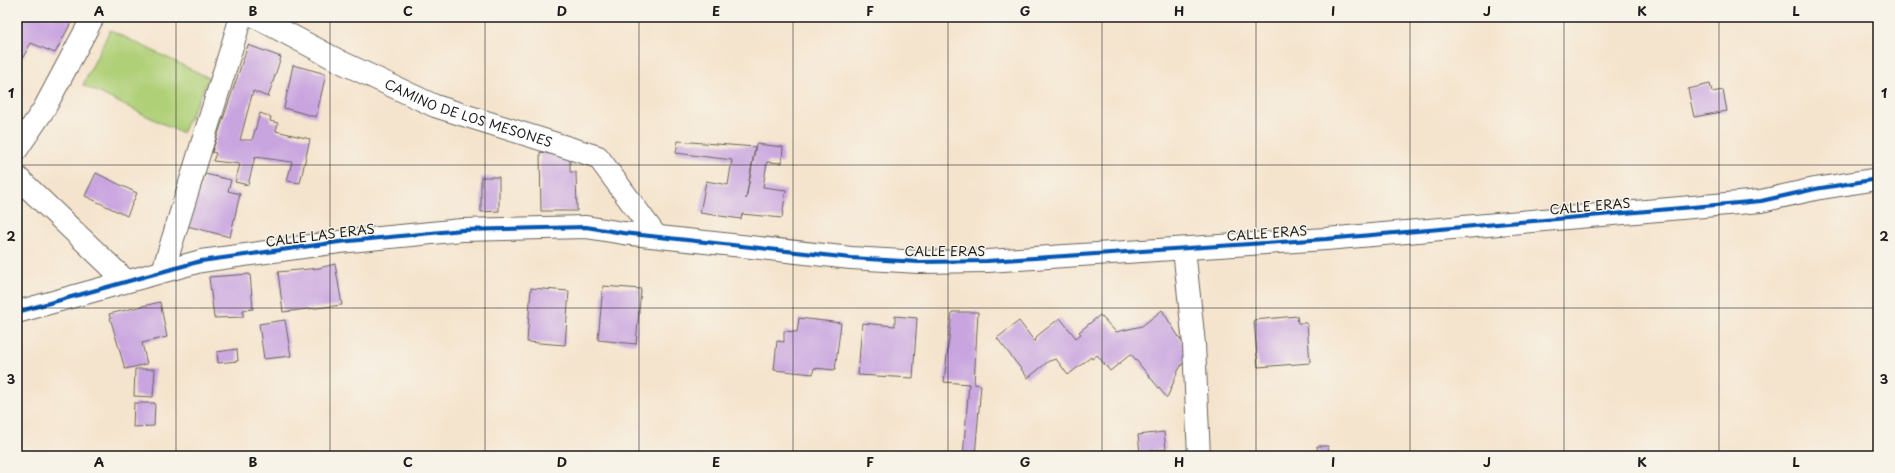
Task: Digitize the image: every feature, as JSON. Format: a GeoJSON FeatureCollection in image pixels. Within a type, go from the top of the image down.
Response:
{"type":"FeatureCollection","features":[{"type":"Feature","properties":{"kind":"street"},"geometry":{"type":"LineString","coordinates":[[17,148],[44,109],[93,17]]}},
{"type":"Feature","properties":{"kind":"street"},"geometry":{"type":"LineString","coordinates":[[163,271],[241,17]]}},
{"type":"Feature","properties":{"kind":"street","name":"CAMINO DE LOS MESONES"},"geometry":{"type":"LineString","coordinates":[[256,17],[341,62],[435,106],[598,157],[656,236]]}},
{"type":"Feature","properties":{"kind":"street"},"geometry":{"type":"LineString","coordinates":[[17,177],[126,282]]}},
{"type":"Feature","properties":{"kind":"street","name":"CALLE ERAS"},"geometry":{"type":"LineString","coordinates":[[656,236],[851,258],[919,262],[987,261],[1326,239],[1761,201],[1815,189],[1878,179]]}},
{"type":"Feature","properties":{"kind":"street","name":"CALLE LAS ERAS"},"geometry":{"type":"LineString","coordinates":[[17,312],[201,261],[340,242],[462,230],[586,227],[656,236]]}},
{"type":"Feature","properties":{"kind":"street"},"geometry":{"type":"LineString","coordinates":[[1184,248],[1194,344],[1199,456]]}},
{"type":"Feature","properties":{"kind":"green space"},"geometry":{"type":"Polygon","coordinates":[[[110,30],[209,78],[182,133],[83,85],[110,30]]]}},
{"type":"Feature","properties":{"kind":"building"},"geometry":{"type":"Polygon","coordinates":[[[17,17],[74,17],[55,53],[31,43],[22,59],[17,56],[17,17]]]}},
{"type":"Feature","properties":{"kind":"building"},"geometry":{"type":"Polygon","coordinates":[[[248,45],[281,57],[268,97],[253,91],[240,140],[252,140],[260,113],[271,117],[270,121],[278,123],[276,131],[310,139],[300,183],[287,181],[292,162],[255,157],[248,185],[235,182],[240,164],[213,161],[216,153],[212,152],[248,45]]]}},
{"type":"Feature","properties":{"kind":"building"},"geometry":{"type":"Polygon","coordinates":[[[293,65],[326,74],[316,117],[284,108],[293,65]]]}},
{"type":"Feature","properties":{"kind":"building"},"geometry":{"type":"Polygon","coordinates":[[[1710,84],[1712,92],[1723,90],[1727,111],[1694,117],[1688,89],[1710,84]]]}},
{"type":"Feature","properties":{"kind":"building"},"geometry":{"type":"Polygon","coordinates":[[[678,141],[755,147],[746,199],[756,144],[783,147],[782,163],[767,162],[763,187],[786,190],[782,218],[742,214],[741,219],[700,213],[706,181],[728,185],[732,160],[676,153],[678,141]]]}},
{"type":"Feature","properties":{"kind":"building"},"geometry":{"type":"Polygon","coordinates":[[[540,152],[570,158],[570,172],[576,172],[577,211],[541,211],[540,152]]]}},
{"type":"Feature","properties":{"kind":"building"},"geometry":{"type":"Polygon","coordinates":[[[96,173],[137,193],[127,216],[85,196],[96,173]]]}},
{"type":"Feature","properties":{"kind":"building"},"geometry":{"type":"Polygon","coordinates":[[[205,174],[231,180],[228,191],[240,194],[230,237],[187,226],[205,174]]]}},
{"type":"Feature","properties":{"kind":"building"},"geometry":{"type":"Polygon","coordinates":[[[481,177],[499,177],[499,211],[481,212],[481,177]]]}},
{"type":"Feature","properties":{"kind":"building"},"geometry":{"type":"Polygon","coordinates":[[[335,264],[342,305],[283,312],[278,272],[319,268],[335,264]]]}},
{"type":"Feature","properties":{"kind":"building"},"geometry":{"type":"Polygon","coordinates":[[[250,274],[253,309],[243,310],[243,317],[214,318],[209,277],[250,274]]]}},
{"type":"Feature","properties":{"kind":"building"},"geometry":{"type":"Polygon","coordinates":[[[603,286],[641,289],[636,344],[598,340],[603,286]]]}},
{"type":"Feature","properties":{"kind":"building"},"geometry":{"type":"Polygon","coordinates":[[[531,288],[569,291],[565,345],[527,342],[531,288]]]}},
{"type":"Feature","properties":{"kind":"building"},"geometry":{"type":"Polygon","coordinates":[[[160,302],[167,337],[142,343],[147,364],[125,369],[109,314],[160,302]]]}},
{"type":"Feature","properties":{"kind":"building"},"geometry":{"type":"Polygon","coordinates":[[[1162,310],[1189,353],[1178,371],[1167,398],[1131,354],[1110,371],[1097,355],[1092,359],[1091,357],[1068,375],[1056,359],[1049,361],[1028,378],[997,338],[1019,321],[1035,342],[1037,336],[1060,318],[1076,338],[1081,334],[1079,332],[1100,315],[1116,332],[1142,326],[1162,310]]]}},
{"type":"Feature","properties":{"kind":"building"},"geometry":{"type":"Polygon","coordinates":[[[952,312],[978,312],[974,384],[981,385],[975,456],[963,456],[969,384],[944,382],[952,312]]]}},
{"type":"Feature","properties":{"kind":"building"},"geometry":{"type":"Polygon","coordinates":[[[895,316],[917,318],[913,378],[858,375],[862,323],[895,326],[895,316]]]}},
{"type":"Feature","properties":{"kind":"building"},"geometry":{"type":"Polygon","coordinates":[[[1297,316],[1298,323],[1307,323],[1310,363],[1258,367],[1254,320],[1297,316]]]}},
{"type":"Feature","properties":{"kind":"building"},"geometry":{"type":"Polygon","coordinates":[[[799,318],[841,323],[835,370],[814,368],[813,374],[774,370],[777,341],[784,342],[784,331],[797,332],[799,318]]]}},
{"type":"Feature","properties":{"kind":"building"},"geometry":{"type":"Polygon","coordinates":[[[285,320],[291,356],[264,359],[259,324],[285,320]]]}},
{"type":"Feature","properties":{"kind":"building"},"geometry":{"type":"Polygon","coordinates":[[[237,349],[238,361],[218,363],[217,352],[237,349]]]}},
{"type":"Feature","properties":{"kind":"building"},"geometry":{"type":"Polygon","coordinates":[[[135,369],[155,369],[153,397],[134,396],[135,369]]]}},
{"type":"Feature","properties":{"kind":"building"},"geometry":{"type":"Polygon","coordinates":[[[134,403],[155,403],[154,426],[133,427],[134,403]]]}},
{"type":"Feature","properties":{"kind":"building"},"geometry":{"type":"Polygon","coordinates":[[[1164,432],[1166,449],[1140,452],[1138,435],[1164,432]]]}},
{"type":"Feature","properties":{"kind":"building"},"geometry":{"type":"Polygon","coordinates":[[[1317,446],[1328,446],[1329,456],[1318,456],[1317,446]]]}},
{"type":"Feature","properties":{"kind":"cycle path"},"geometry":{"type":"LineString","coordinates":[[17,312],[201,261],[339,242],[462,230],[586,227],[623,233],[851,258],[919,262],[987,261],[1326,239],[1761,201],[1815,189],[1878,179]]}}]}
